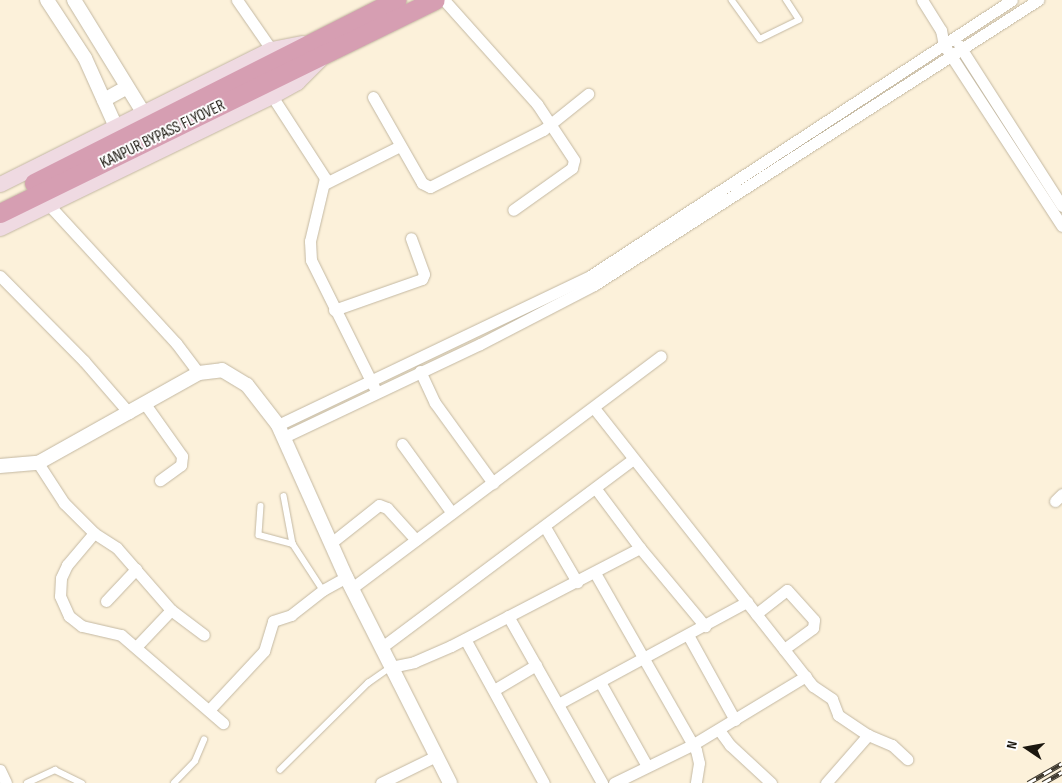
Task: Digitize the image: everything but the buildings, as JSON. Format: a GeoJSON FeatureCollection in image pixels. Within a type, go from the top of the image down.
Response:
{"type":"FeatureCollection","features":[{"type":"Feature","properties":{"kind":"highway"},"geometry":{"type":"LineString","coordinates":[[322,47],[396,0]]}},
{"type":"Feature","properties":{"kind":"highway"},"geometry":{"type":"LineString","coordinates":[[322,47],[435,0]]}},
{"type":"Feature","properties":{"kind":"highway","name":"KANPUR BYPASS FLYOVER"},"geometry":{"type":"LineString","coordinates":[[0,214],[322,47]]}},
{"type":"Feature","properties":{"kind":"highway","name":"KANPUR BYPASS FLYOVER"},"geometry":{"type":"LineString","coordinates":[[0,199],[181,119]]}},
{"type":"Feature","properties":{"kind":"main road"},"geometry":{"type":"LineString","coordinates":[[0,184],[144,114],[271,49],[322,47]]}},
{"type":"Feature","properties":{"kind":"main road"},"geometry":{"type":"LineString","coordinates":[[0,228],[272,96],[297,82],[322,47]]}},
{"type":"Feature","properties":{"kind":"street"},"geometry":{"type":"LineString","coordinates":[[47,0],[85,58],[116,127]]}},
{"type":"Feature","properties":{"kind":"street"},"geometry":{"type":"LineString","coordinates":[[74,0],[144,114]]}},
{"type":"Feature","properties":{"kind":"street"},"geometry":{"type":"LineString","coordinates":[[237,0],[271,49]]}},
{"type":"Feature","properties":{"kind":"street"},"geometry":{"type":"LineString","coordinates":[[444,0],[552,124],[572,156],[574,165],[513,210]]}},
{"type":"Feature","properties":{"kind":"street"},"geometry":{"type":"LineString","coordinates":[[922,0],[941,30],[944,45],[1062,226]]}},
{"type":"Feature","properties":{"kind":"street"},"geometry":{"type":"LineString","coordinates":[[281,431],[371,380],[590,276],[1012,0]]}},
{"type":"Feature","properties":{"kind":"street"},"geometry":{"type":"LineString","coordinates":[[281,431],[420,371],[594,285],[1038,0]]}},
{"type":"Feature","properties":{"kind":"street"},"geometry":{"type":"LineString","coordinates":[[941,30],[955,38],[1062,206]]}},
{"type":"Feature","properties":{"kind":"street"},"geometry":{"type":"LineString","coordinates":[[104,100],[127,87]]}},
{"type":"Feature","properties":{"kind":"street"},"geometry":{"type":"LineString","coordinates":[[373,97],[422,183],[430,187],[552,124],[588,94]]}},
{"type":"Feature","properties":{"kind":"street"},"geometry":{"type":"LineString","coordinates":[[272,96],[323,172],[326,183],[309,250],[334,310],[376,391]]}},
{"type":"Feature","properties":{"kind":"street"},"geometry":{"type":"LineString","coordinates":[[326,183],[400,146]]}},
{"type":"Feature","properties":{"kind":"street"},"geometry":{"type":"LineString","coordinates":[[49,204],[176,343],[199,373]]}},
{"type":"Feature","properties":{"kind":"street"},"geometry":{"type":"LineString","coordinates":[[334,310],[422,279],[424,274],[411,238]]}},
{"type":"Feature","properties":{"kind":"street"},"geometry":{"type":"LineString","coordinates":[[0,276],[84,361],[129,413]]}},
{"type":"Feature","properties":{"kind":"street"},"geometry":{"type":"LineString","coordinates":[[209,710],[264,651],[266,636],[273,621],[291,615],[323,590],[349,583],[416,540],[662,356]]}},
{"type":"Feature","properties":{"kind":"street"},"geometry":{"type":"LineString","coordinates":[[0,466],[38,463],[199,373],[222,370],[247,385],[281,431],[349,583],[450,783]]}},
{"type":"Feature","properties":{"kind":"street"},"geometry":{"type":"LineString","coordinates":[[420,371],[438,408],[493,483]]}},
{"type":"Feature","properties":{"kind":"street"},"geometry":{"type":"LineString","coordinates":[[145,404],[182,456],[181,464],[160,480]]}},
{"type":"Feature","properties":{"kind":"street"},"geometry":{"type":"LineString","coordinates":[[594,408],[806,676],[832,699],[840,718],[868,735],[886,742],[907,759]]}},
{"type":"Feature","properties":{"kind":"street"},"geometry":{"type":"LineString","coordinates":[[402,444],[452,513]]}},
{"type":"Feature","properties":{"kind":"street"},"geometry":{"type":"LineString","coordinates":[[382,647],[596,489],[633,459]]}},
{"type":"Feature","properties":{"kind":"street"},"geometry":{"type":"LineString","coordinates":[[38,463],[55,492],[94,533],[117,548],[171,610],[204,635]]}},
{"type":"Feature","properties":{"kind":"street"},"geometry":{"type":"LineString","coordinates":[[596,489],[640,548],[705,626]]}},
{"type":"Feature","properties":{"kind":"street"},"geometry":{"type":"LineString","coordinates":[[331,543],[378,505],[387,508],[416,540]]}},
{"type":"Feature","properties":{"kind":"street"},"geometry":{"type":"LineString","coordinates":[[545,527],[577,582]]}},
{"type":"Feature","properties":{"kind":"street"},"geometry":{"type":"LineString","coordinates":[[94,533],[63,572],[60,589],[62,603],[69,616],[82,626],[116,632],[224,723]]}},
{"type":"Feature","properties":{"kind":"street"},"geometry":{"type":"LineString","coordinates":[[391,667],[414,662],[465,639],[640,548]]}},
{"type":"Feature","properties":{"kind":"street"},"geometry":{"type":"LineString","coordinates":[[106,602],[136,569]]}},
{"type":"Feature","properties":{"kind":"street"},"geometry":{"type":"LineString","coordinates":[[595,573],[641,658],[692,745],[699,763],[696,783]]}},
{"type":"Feature","properties":{"kind":"street"},"geometry":{"type":"LineString","coordinates":[[756,614],[787,590],[814,620],[813,628],[784,649]]}},
{"type":"Feature","properties":{"kind":"street"},"geometry":{"type":"LineString","coordinates":[[558,704],[747,602]]}},
{"type":"Feature","properties":{"kind":"street"},"geometry":{"type":"LineString","coordinates":[[136,647],[171,610]]}},
{"type":"Feature","properties":{"kind":"street"},"geometry":{"type":"LineString","coordinates":[[508,616],[602,783]]}},
{"type":"Feature","properties":{"kind":"street"},"geometry":{"type":"LineString","coordinates":[[688,635],[735,720]]}},
{"type":"Feature","properties":{"kind":"street"},"geometry":{"type":"LineString","coordinates":[[465,639],[544,783]]}},
{"type":"Feature","properties":{"kind":"street"},"geometry":{"type":"LineString","coordinates":[[494,690],[536,665]]}},
{"type":"Feature","properties":{"kind":"street"},"geometry":{"type":"LineString","coordinates":[[614,783],[719,730],[806,676]]}},
{"type":"Feature","properties":{"kind":"street"},"geometry":{"type":"LineString","coordinates":[[600,682],[647,766]]}},
{"type":"Feature","properties":{"kind":"street"},"geometry":{"type":"LineString","coordinates":[[719,730],[771,783]]}},
{"type":"Feature","properties":{"kind":"street"},"geometry":{"type":"LineString","coordinates":[[826,783],[868,735]]}},
{"type":"Feature","properties":{"kind":"street"},"geometry":{"type":"LineString","coordinates":[[381,783],[436,756]]}},
{"type":"Feature","properties":{"kind":"street"},"geometry":{"type":"LineString","coordinates":[[0,770],[6,783]]}},
{"type":"Feature","properties":{"kind":"lane"},"geometry":{"type":"LineString","coordinates":[[732,0],[760,39],[799,20],[786,0]]}},
{"type":"Feature","properties":{"kind":"lane"},"geometry":{"type":"LineString","coordinates":[[284,496],[293,544],[323,590]]}},
{"type":"Feature","properties":{"kind":"lane"},"geometry":{"type":"LineString","coordinates":[[261,506],[259,535],[293,544]]}},
{"type":"Feature","properties":{"kind":"lane"},"geometry":{"type":"LineString","coordinates":[[280,770],[372,679],[391,667]]}},
{"type":"Feature","properties":{"kind":"lane"},"geometry":{"type":"LineString","coordinates":[[174,783],[195,760],[204,740]]}},
{"type":"Feature","properties":{"kind":"lane"},"geometry":{"type":"LineString","coordinates":[[27,783],[55,770],[82,783]]}},
{"type":"Feature","properties":{"kind":"railway"},"geometry":{"type":"LineString","coordinates":[[1028,783],[1062,763]]}},
{"type":"Feature","properties":{"kind":"railway"},"geometry":{"type":"LineString","coordinates":[[1043,783],[1062,772]]}}]}
